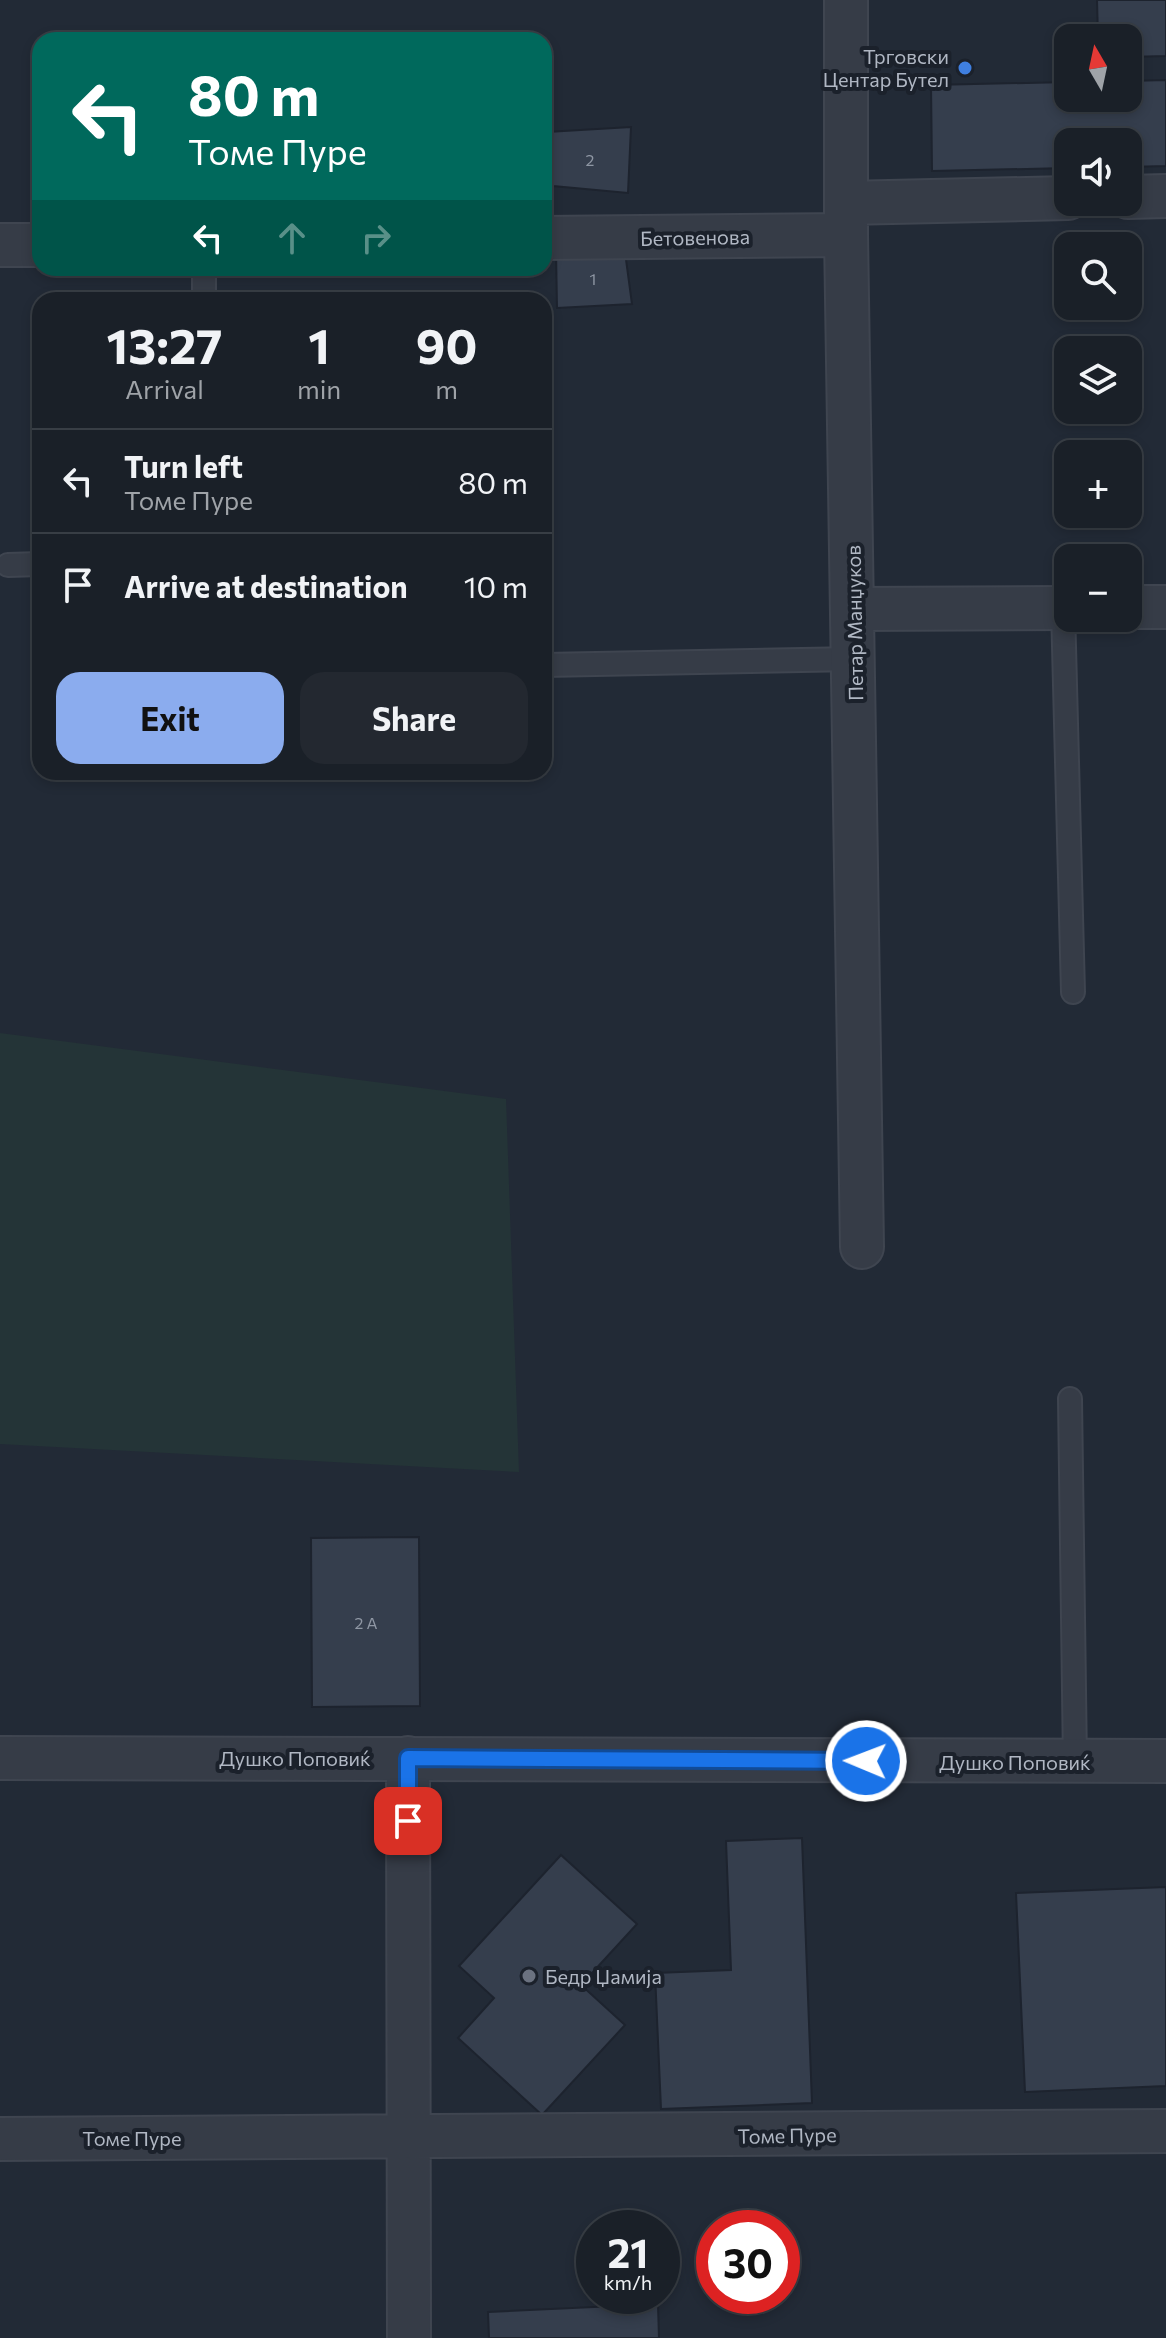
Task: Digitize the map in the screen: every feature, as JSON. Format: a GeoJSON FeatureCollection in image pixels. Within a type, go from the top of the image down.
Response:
{"type":"FeatureCollection","features":[{"type":"Feature","properties":{"kind":"street","name":"Петар Манџуков"},"geometry":{"type":"LineString","coordinates":[[846,0],[846,219],[855,609],[862,1247]]}},
{"type":"Feature","properties":{"kind":"street"},"geometry":{"type":"LineString","coordinates":[[1142,197],[1166,196]]}},
{"type":"Feature","properties":{"kind":"street","name":"Бетовенова"},"geometry":{"type":"LineString","coordinates":[[552,237],[846,219],[1054,199]]}},
{"type":"Feature","properties":{"kind":"street"},"geometry":{"type":"LineString","coordinates":[[0,245],[32,245]]}},
{"type":"Feature","properties":{"kind":"street"},"geometry":{"type":"LineString","coordinates":[[1142,607],[1166,607]]}},
{"type":"Feature","properties":{"kind":"street"},"geometry":{"type":"LineString","coordinates":[[855,609],[1054,608]]}},
{"type":"Feature","properties":{"kind":"street","name":"Душко Поповиќ"},"geometry":{"type":"LineString","coordinates":[[0,1758],[1166,1761]]}},
{"type":"Feature","properties":{"kind":"street"},"geometry":{"type":"LineString","coordinates":[[408,1758],[409,2338]]}},
{"type":"Feature","properties":{"kind":"street","name":"Томе Пуре"},"geometry":{"type":"LineString","coordinates":[[0,2139],[1166,2131]]}},
{"type":"Feature","properties":{"kind":"lane"},"geometry":{"type":"LineString","coordinates":[[8,565],[32,564]]}},
{"type":"Feature","properties":{"kind":"lane"},"geometry":{"type":"LineString","coordinates":[[1066,632],[1073,992]]}},
{"type":"Feature","properties":{"kind":"lane"},"geometry":{"type":"LineString","coordinates":[[552,665],[855,659]]}},
{"type":"Feature","properties":{"kind":"lane"},"geometry":{"type":"LineString","coordinates":[[1070,1399],[1075,1763]]}},
{"type":"Feature","properties":{"kind":"shaded area"},"geometry":{"type":"Polygon","coordinates":[[[0,1033],[506,1099],[519,1472],[0,1444],[0,1033]]]}},
{"type":"Feature","properties":{"kind":"building"},"geometry":{"type":"Polygon","coordinates":[[[1097,0],[1166,0],[1166,56],[1142,57],[1142,24],[1098,24],[1097,0]]]}},
{"type":"Feature","properties":{"kind":"building"},"geometry":{"type":"Polygon","coordinates":[[[1166,80],[1166,166],[1142,167],[1142,128],[1054,128],[1054,168],[932,171],[931,85],[1054,82],[1054,112],[1142,112],[1142,81],[1166,80]]]}},
{"type":"Feature","properties":{"kind":"building"},"geometry":{"type":"Polygon","coordinates":[[[631,127],[628,193],[553,186],[552,132],[631,127]]]}},
{"type":"Feature","properties":{"kind":"building"},"geometry":{"type":"Polygon","coordinates":[[[556,252],[625,252],[632,304],[557,308],[556,252]]]}},
{"type":"Feature","properties":{"kind":"building"},"geometry":{"type":"Polygon","coordinates":[[[419,1537],[420,1706],[312,1707],[311,1538],[419,1537]]]}},
{"type":"Feature","properties":{"kind":"building"},"geometry":{"type":"Polygon","coordinates":[[[802,1838],[812,2103],[661,2109],[655,1973],[731,1970],[726,1841],[802,1838]]]}},
{"type":"Feature","properties":{"kind":"building","name":"Бедр Џамија"},"geometry":{"type":"Polygon","coordinates":[[[561,1855],[637,1924],[581,1985],[625,2025],[542,2115],[458,2038],[494,1998],[459,1966],[561,1855]]]}},
{"type":"Feature","properties":{"kind":"building"},"geometry":{"type":"Polygon","coordinates":[[[1166,1887],[1166,2086],[1025,2092],[1016,1893],[1166,1887]]]}},
{"type":"Feature","properties":{"kind":"building"},"geometry":{"type":"Polygon","coordinates":[[[576,2308],[576,2314],[658,2314],[659,2338],[489,2338],[488,2312],[576,2308]]]}},
{"type":"Feature","properties":{"kind":"place","name":"Трговски Центар Бутел"},"geometry":{"type":"Point","coordinates":[965,68]}},
{"type":"Feature","properties":{"kind":"place","name":"Бедр Џамија"},"geometry":{"type":"Point","coordinates":[529,1976]}},
{"type":"Feature","properties":{"kind":"route"},"geometry":{"type":"LineString","coordinates":[[408,1821],[408,1758],[866,1761]]}}]}
